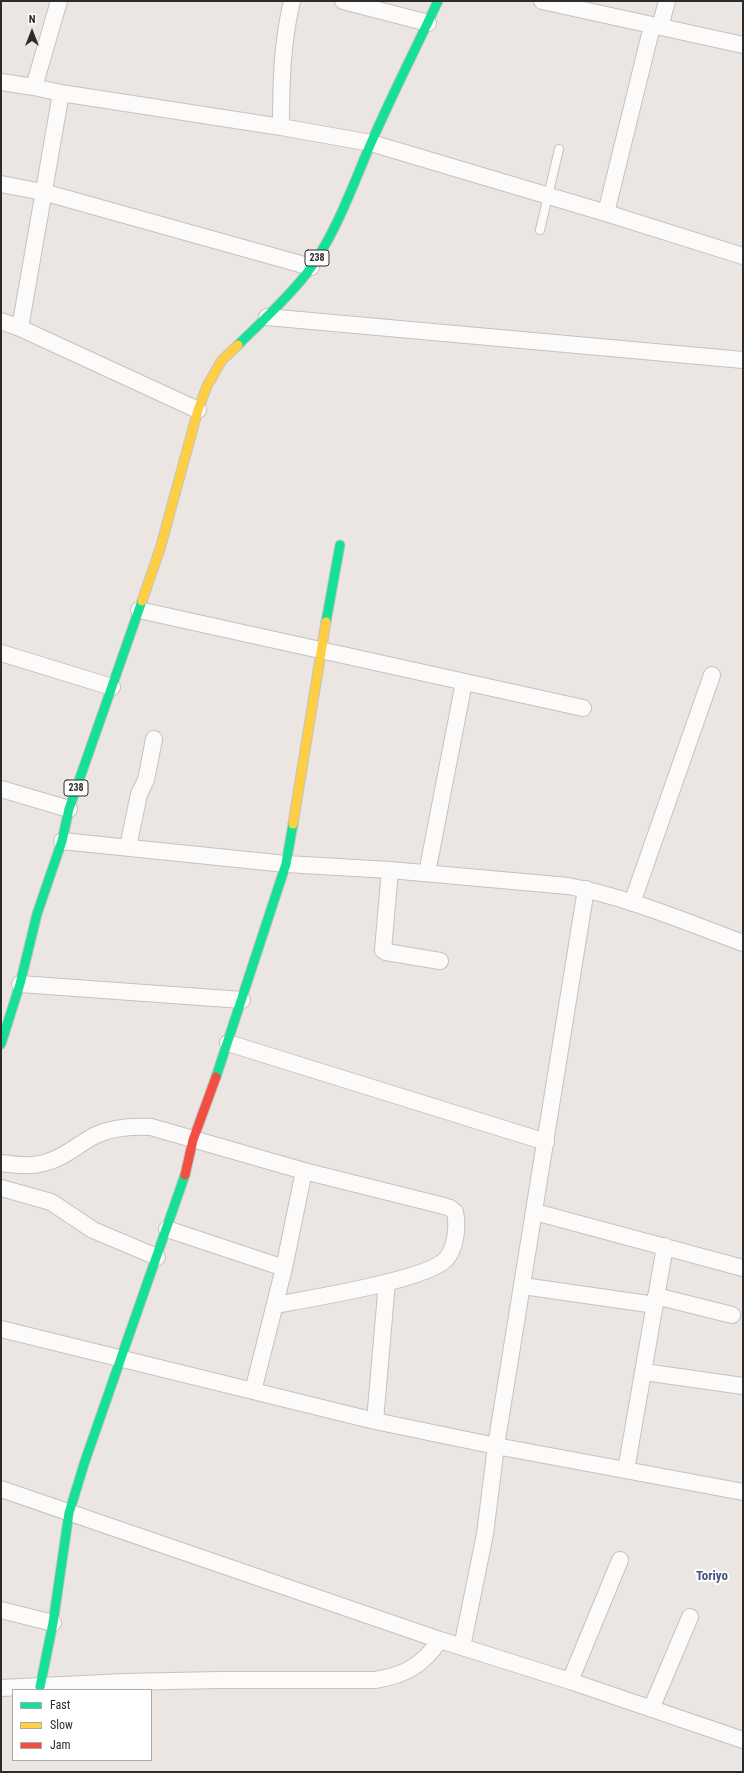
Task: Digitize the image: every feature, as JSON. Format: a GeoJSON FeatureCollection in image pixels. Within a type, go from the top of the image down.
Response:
{"type":"FeatureCollection","features":[{"type":"Feature","properties":{"kind":"street"},"geometry":{"type":"LineString","coordinates":[[34,87],[59,1]]}},
{"type":"Feature","properties":{"kind":"street"},"geometry":{"type":"LineString","coordinates":[[281,127],[284,45],[286,25],[292,1]]}},
{"type":"Feature","properties":{"kind":"street"},"geometry":{"type":"LineString","coordinates":[[343,1],[428,23]]}},
{"type":"Feature","properties":{"kind":"street","name":"238"},"geometry":{"type":"LineString","coordinates":[[1,1044],[20,984],[37,914],[62,841],[69,809],[139,610],[163,536],[198,410],[207,386],[222,360],[267,317],[311,267],[319,255],[351,193],[371,143],[438,1]]}},
{"type":"Feature","properties":{"kind":"street"},"geometry":{"type":"LineString","coordinates":[[542,1],[743,45]]}},
{"type":"Feature","properties":{"kind":"street"},"geometry":{"type":"LineString","coordinates":[[606,213],[656,26],[667,1]]}},
{"type":"Feature","properties":{"kind":"street"},"geometry":{"type":"LineString","coordinates":[[1,82],[371,143],[606,213],[743,256]]}},
{"type":"Feature","properties":{"kind":"street"},"geometry":{"type":"LineString","coordinates":[[20,328],[61,93]]}},
{"type":"Feature","properties":{"kind":"street"},"geometry":{"type":"LineString","coordinates":[[1,184],[43,192],[311,267]]}},
{"type":"Feature","properties":{"kind":"street"},"geometry":{"type":"LineString","coordinates":[[267,317],[743,360]]}},
{"type":"Feature","properties":{"kind":"street"},"geometry":{"type":"LineString","coordinates":[[1,321],[20,328],[198,410]]}},
{"type":"Feature","properties":{"kind":"street"},"geometry":{"type":"LineString","coordinates":[[40,1687],[53,1623],[69,1512],[76,1498],[77,1486],[84,1461],[122,1359],[167,1229],[185,1174],[193,1140],[228,1043],[286,864],[340,545]]}},
{"type":"Feature","properties":{"kind":"street"},"geometry":{"type":"LineString","coordinates":[[139,610],[583,708]]}},
{"type":"Feature","properties":{"kind":"street"},"geometry":{"type":"LineString","coordinates":[[1,653],[112,687]]}},
{"type":"Feature","properties":{"kind":"street"},"geometry":{"type":"LineString","coordinates":[[632,903],[712,675]]}},
{"type":"Feature","properties":{"kind":"street"},"geometry":{"type":"LineString","coordinates":[[427,873],[464,682]]}},
{"type":"Feature","properties":{"kind":"street"},"geometry":{"type":"LineString","coordinates":[[128,848],[139,794],[146,780],[154,739]]}},
{"type":"Feature","properties":{"kind":"street"},"geometry":{"type":"LineString","coordinates":[[1,789],[69,809]]}},
{"type":"Feature","properties":{"kind":"street"},"geometry":{"type":"LineString","coordinates":[[62,841],[286,864],[427,873],[542,883],[586,889],[632,903],[743,943]]}},
{"type":"Feature","properties":{"kind":"street"},"geometry":{"type":"LineString","coordinates":[[390,870],[383,950],[386,952],[440,961]]}},
{"type":"Feature","properties":{"kind":"street"},"geometry":{"type":"LineString","coordinates":[[462,1647],[485,1534],[496,1446],[586,889]]}},
{"type":"Feature","properties":{"kind":"street"},"geometry":{"type":"LineString","coordinates":[[20,984],[242,1000]]}},
{"type":"Feature","properties":{"kind":"street"},"geometry":{"type":"LineString","coordinates":[[228,1043],[546,1142]]}},
{"type":"Feature","properties":{"kind":"street"},"geometry":{"type":"LineString","coordinates":[[1,1163],[14,1165],[46,1163],[63,1156],[95,1136],[112,1129],[127,1127],[151,1127],[304,1171],[444,1206],[455,1211],[456,1221],[453,1245],[446,1260],[425,1271],[387,1282],[275,1304]]}},
{"type":"Feature","properties":{"kind":"street"},"geometry":{"type":"LineString","coordinates":[[253,1391],[284,1268],[304,1171]]}},
{"type":"Feature","properties":{"kind":"street"},"geometry":{"type":"LineString","coordinates":[[1,1188],[39,1197],[51,1202],[93,1230],[157,1257]]}},
{"type":"Feature","properties":{"kind":"street"},"geometry":{"type":"LineString","coordinates":[[535,1212],[743,1268]]}},
{"type":"Feature","properties":{"kind":"street"},"geometry":{"type":"LineString","coordinates":[[167,1229],[284,1268]]}},
{"type":"Feature","properties":{"kind":"street"},"geometry":{"type":"LineString","coordinates":[[626,1470],[665,1246]]}},
{"type":"Feature","properties":{"kind":"street"},"geometry":{"type":"LineString","coordinates":[[375,1421],[387,1282]]}},
{"type":"Feature","properties":{"kind":"street"},"geometry":{"type":"LineString","coordinates":[[523,1286],[655,1301],[732,1315]]}},
{"type":"Feature","properties":{"kind":"street"},"geometry":{"type":"LineString","coordinates":[[1,1328],[375,1421],[496,1446],[743,1492]]}},
{"type":"Feature","properties":{"kind":"street"},"geometry":{"type":"LineString","coordinates":[[644,1372],[743,1386]]}},
{"type":"Feature","properties":{"kind":"street"},"geometry":{"type":"LineString","coordinates":[[1,1489],[440,1640],[570,1681],[743,1740]]}},
{"type":"Feature","properties":{"kind":"street"},"geometry":{"type":"LineString","coordinates":[[570,1681],[620,1560]]}},
{"type":"Feature","properties":{"kind":"street"},"geometry":{"type":"LineString","coordinates":[[1,1610],[53,1623]]}},
{"type":"Feature","properties":{"kind":"street"},"geometry":{"type":"LineString","coordinates":[[651,1709],[690,1617]]}},
{"type":"Feature","properties":{"kind":"street"},"geometry":{"type":"LineString","coordinates":[[1,1688],[204,1680],[375,1680],[398,1674],[413,1667],[429,1656],[440,1640]]}},
{"type":"Feature","properties":{"kind":"lane"},"geometry":{"type":"LineString","coordinates":[[540,230],[559,149]]}},
{"type":"Feature","properties":{"kind":"traffic: fast"},"geometry":{"type":"LineString","coordinates":[[238,345],[299,283],[327,242],[343,210],[387,107],[438,1]]}},
{"type":"Feature","properties":{"kind":"traffic: fast"},"geometry":{"type":"LineString","coordinates":[[326,622],[340,545]]}},
{"type":"Feature","properties":{"kind":"traffic: fast"},"geometry":{"type":"LineString","coordinates":[[1,1044],[20,984],[37,914],[62,841],[69,809],[142,601]]}},
{"type":"Feature","properties":{"kind":"traffic: fast"},"geometry":{"type":"LineString","coordinates":[[216,1077],[286,864],[293,824]]}},
{"type":"Feature","properties":{"kind":"traffic: fast"},"geometry":{"type":"LineString","coordinates":[[40,1687],[53,1623],[69,1513],[85,1461],[185,1175]]}},
{"type":"Feature","properties":{"kind":"traffic: slow"},"geometry":{"type":"LineString","coordinates":[[142,601],[160,549],[198,410],[207,386],[222,360],[238,345]]}},
{"type":"Feature","properties":{"kind":"traffic: slow"},"geometry":{"type":"LineString","coordinates":[[293,824],[326,622]]}},
{"type":"Feature","properties":{"kind":"traffic: jam"},"geometry":{"type":"LineString","coordinates":[[185,1175],[193,1140],[216,1077]]}},
{"type":"Feature","properties":{"kind":"district","name":"Toriyo"},"geometry":{"type":"Point","coordinates":[712,1577]}}]}
